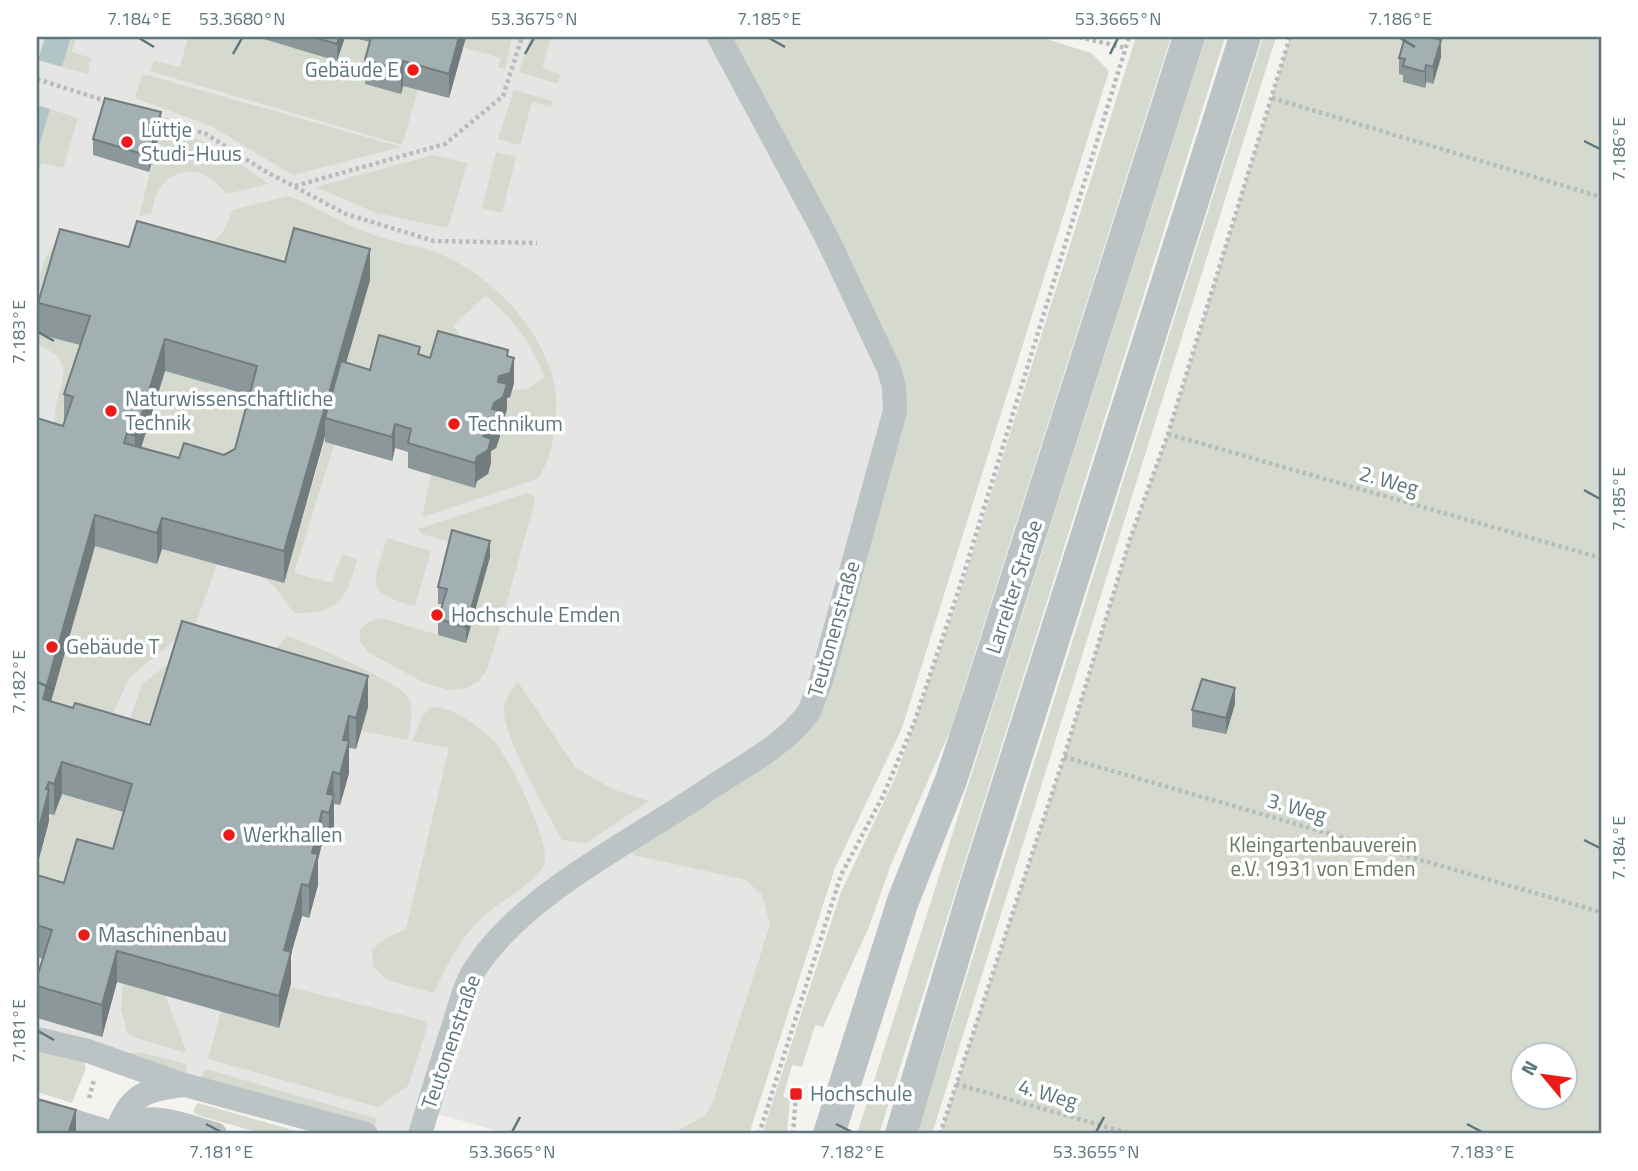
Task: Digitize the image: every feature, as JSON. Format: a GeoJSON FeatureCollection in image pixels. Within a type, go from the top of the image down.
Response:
{"type":"FeatureCollection","features":[{"type":"Feature","properties":{"kind":"street","name":"Teutonenstraße"},"geometry":{"type":"LineString","coordinates":[[420,1134],[473,971],[490,947],[507,929],[578,874],[761,754],[794,729],[809,712],[875,488],[895,411],[894,387],[889,369],[826,236],[719,37]]}},
{"type":"Feature","properties":{"kind":"street","name":"Larrelter Straße"},"geometry":{"type":"LineString","coordinates":[[829,1134],[903,901],[931,836],[977,702],[1189,37]]}},
{"type":"Feature","properties":{"kind":"street"},"geometry":{"type":"LineString","coordinates":[[901,1134],[974,890],[1245,37]]}},
{"type":"Feature","properties":{"kind":"street"},"geometry":{"type":"LineString","coordinates":[[37,1038],[113,1059],[186,1086],[366,1134]]}},
{"type":"Feature","properties":{"kind":"street"},"geometry":{"type":"LineString","coordinates":[[116,1134],[122,1117],[134,1101],[158,1088],[186,1086]]}},
{"type":"Feature","properties":{"kind":"street"},"geometry":{"type":"LineString","coordinates":[[37,1110],[116,1134]]}},
{"type":"Feature","properties":{"kind":"street"},"geometry":{"type":"LineString","coordinates":[[116,1134],[133,1122],[149,1118],[215,1134]]}},
{"type":"Feature","properties":{"kind":"path"},"geometry":{"type":"LineString","coordinates":[[294,186],[445,144],[503,96],[522,37]]}},
{"type":"Feature","properties":{"kind":"path"},"geometry":{"type":"LineString","coordinates":[[1079,37],[1126,48]]}},
{"type":"Feature","properties":{"kind":"path"},"geometry":{"type":"LineString","coordinates":[[759,1134],[841,876],[883,796],[927,686],[1129,37]]}},
{"type":"Feature","properties":{"kind":"path"},"geometry":{"type":"LineString","coordinates":[[940,1134],[1064,757],[1130,539],[1168,434],[1290,37]]}},
{"type":"Feature","properties":{"kind":"path"},"geometry":{"type":"LineString","coordinates":[[37,79],[121,106]]}},
{"type":"Feature","properties":{"kind":"path"},"geometry":{"type":"LineString","coordinates":[[1272,97],[1601,197]]}},
{"type":"Feature","properties":{"kind":"path"},"geometry":{"type":"LineString","coordinates":[[145,114],[206,134],[346,214],[434,241],[537,243]]}},
{"type":"Feature","properties":{"kind":"path","name":"2. Weg"},"geometry":{"type":"LineString","coordinates":[[1168,434],[1601,558]]}},
{"type":"Feature","properties":{"kind":"path","name":"3. Weg"},"geometry":{"type":"LineString","coordinates":[[1064,757],[1601,912]]}},
{"type":"Feature","properties":{"kind":"path","name":"4. Weg"},"geometry":{"type":"LineString","coordinates":[[957,1084],[1131,1134]]}},
{"type":"Feature","properties":{"kind":"path"},"geometry":{"type":"LineString","coordinates":[[793,1134],[796,1094]]}},
{"type":"Feature","properties":{"kind":"shaded area","name":"Hochschule Emden"},"geometry":{"type":"Polygon","coordinates":[[[37,37],[1032,37],[814,702],[633,855],[747,880],[762,895],[767,910],[770,923],[713,1101],[705,1116],[697,1121],[670,1134],[509,1134],[427,1111],[420,1134],[366,1134],[37,1039],[37,37]]]}},
{"type":"Feature","properties":{"kind":"shaded area"},"geometry":{"type":"Polygon","coordinates":[[[45,37],[71,37],[62,67],[38,60],[45,37]]]}},
{"type":"Feature","properties":{"kind":"shaded area"},"geometry":{"type":"Polygon","coordinates":[[[37,105],[50,109],[37,154],[37,105]]]}},
{"type":"Feature","properties":{"kind":"green space"},"geometry":{"type":"Polygon","coordinates":[[[71,37],[76,37],[72,52],[91,58],[88,74],[62,67],[71,37]]]}},
{"type":"Feature","properties":{"kind":"green space"},"geometry":{"type":"Polygon","coordinates":[[[188,37],[257,37],[337,60],[345,37],[376,43],[400,94],[403,86],[418,90],[402,145],[150,71],[154,61],[180,67],[188,37]]]}},
{"type":"Feature","properties":{"kind":"green space"},"geometry":{"type":"Polygon","coordinates":[[[466,37],[512,37],[505,69],[498,67],[501,58],[463,47],[466,37]]]}},
{"type":"Feature","properties":{"kind":"green space"},"geometry":{"type":"Polygon","coordinates":[[[530,37],[551,37],[542,68],[560,74],[558,84],[519,72],[530,37]]]}},
{"type":"Feature","properties":{"kind":"green space"},"geometry":{"type":"Polygon","coordinates":[[[719,37],[1040,37],[1091,53],[1109,71],[902,728],[835,868],[749,1134],[670,1134],[705,1116],[713,1101],[770,924],[762,895],[746,880],[633,855],[630,840],[795,729],[894,387],[719,37]]]}},
{"type":"Feature","properties":{"kind":"green space"},"geometry":{"type":"Polygon","coordinates":[[[1136,37],[1171,37],[950,731],[891,864],[869,927],[823,1027],[815,1025],[802,1067],[792,1065],[783,1097],[790,1099],[787,1134],[762,1134],[841,892],[896,776],[963,582],[1136,37]]]}},
{"type":"Feature","properties":{"kind":"green space"},"geometry":{"type":"Polygon","coordinates":[[[1206,37],[1225,37],[879,1134],[857,1134],[1206,37]]]}},
{"type":"Feature","properties":{"kind":"green space"},"geometry":{"type":"Polygon","coordinates":[[[1263,37],[1276,37],[932,1134],[917,1134],[1263,37]]]}},
{"type":"Feature","properties":{"kind":"green space","name":"Kleingartenbauverein e.V. 1931 von Emden"},"geometry":{"type":"Polygon","coordinates":[[[1290,37],[1601,37],[1601,1134],[940,1134],[1064,757],[1130,539],[1168,434],[1290,37]]]}},
{"type":"Feature","properties":{"kind":"green space"},"geometry":{"type":"Polygon","coordinates":[[[142,75],[401,147],[293,175],[211,126],[135,98],[142,75]]]}},
{"type":"Feature","properties":{"kind":"green space"},"geometry":{"type":"Polygon","coordinates":[[[514,90],[553,101],[551,107],[532,102],[520,145],[498,139],[514,90]]]}},
{"type":"Feature","properties":{"kind":"green space"},"geometry":{"type":"Polygon","coordinates":[[[50,109],[78,118],[63,168],[42,163],[37,177],[37,154],[50,109]]]}},
{"type":"Feature","properties":{"kind":"green space"},"geometry":{"type":"Polygon","coordinates":[[[161,129],[174,130],[202,141],[269,184],[226,194],[216,182],[204,175],[181,173],[171,177],[162,186],[155,198],[152,213],[139,216],[161,129]]]}},
{"type":"Feature","properties":{"kind":"green space"},"geometry":{"type":"Polygon","coordinates":[[[496,152],[516,157],[502,213],[482,208],[496,152]]]}},
{"type":"Feature","properties":{"kind":"green space"},"geometry":{"type":"Polygon","coordinates":[[[433,155],[467,163],[448,228],[376,213],[316,187],[433,155]]]}},
{"type":"Feature","properties":{"kind":"green space"},"geometry":{"type":"Polygon","coordinates":[[[289,196],[360,230],[442,255],[464,266],[485,281],[523,319],[538,341],[549,365],[555,389],[553,439],[542,473],[537,479],[422,517],[431,475],[475,488],[477,481],[488,474],[485,452],[499,408],[512,390],[528,389],[545,377],[521,332],[486,296],[453,325],[469,348],[370,394],[341,385],[369,280],[285,294],[197,250],[220,235],[232,210],[289,196]]]}},
{"type":"Feature","properties":{"kind":"green space"},"geometry":{"type":"Polygon","coordinates":[[[56,244],[38,333],[90,347],[73,428],[55,424],[55,411],[63,377],[60,360],[37,345],[40,277],[43,264],[56,244]]]}},
{"type":"Feature","properties":{"kind":"green space"},"geometry":{"type":"Polygon","coordinates":[[[165,371],[257,397],[235,480],[135,467],[165,371]]]}},
{"type":"Feature","properties":{"kind":"green space"},"geometry":{"type":"Polygon","coordinates":[[[325,442],[334,445],[294,573],[332,583],[342,554],[357,559],[349,585],[339,602],[322,611],[294,613],[274,586],[263,577],[284,582],[325,442]]]}},
{"type":"Feature","properties":{"kind":"green space"},"geometry":{"type":"Polygon","coordinates":[[[527,493],[533,495],[535,501],[487,670],[479,681],[467,688],[449,690],[425,683],[369,653],[360,641],[360,630],[368,622],[382,618],[438,635],[454,543],[422,534],[418,529],[527,493]]]}},
{"type":"Feature","properties":{"kind":"green space"},"geometry":{"type":"Polygon","coordinates":[[[387,538],[431,551],[415,606],[386,596],[376,584],[378,566],[387,538]]]}},
{"type":"Feature","properties":{"kind":"green space"},"geometry":{"type":"Polygon","coordinates":[[[95,546],[157,564],[162,549],[217,564],[196,623],[130,677],[116,706],[105,743],[43,730],[95,546]]]}},
{"type":"Feature","properties":{"kind":"green space"},"geometry":{"type":"Polygon","coordinates":[[[287,636],[352,663],[401,690],[408,697],[411,707],[408,740],[362,731],[368,707],[273,652],[287,636]]]}},
{"type":"Feature","properties":{"kind":"green space"},"geometry":{"type":"Polygon","coordinates":[[[182,653],[150,756],[120,748],[142,684],[182,653]]]}},
{"type":"Feature","properties":{"kind":"green space"},"geometry":{"type":"Polygon","coordinates":[[[518,682],[576,768],[614,790],[649,801],[586,843],[562,840],[519,758],[506,724],[505,703],[518,682]]]}},
{"type":"Feature","properties":{"kind":"green space"},"geometry":{"type":"Polygon","coordinates":[[[432,707],[448,710],[464,718],[492,739],[499,748],[536,821],[545,855],[544,865],[534,878],[487,913],[470,931],[450,961],[434,993],[387,980],[373,966],[372,949],[388,937],[406,929],[449,748],[413,741],[422,716],[432,707]]]}},
{"type":"Feature","properties":{"kind":"green space"},"geometry":{"type":"Polygon","coordinates":[[[62,794],[132,815],[113,881],[64,914],[37,906],[44,833],[62,794]]]}},
{"type":"Feature","properties":{"kind":"green space"},"geometry":{"type":"Polygon","coordinates":[[[123,984],[165,995],[187,1053],[127,1033],[121,1008],[123,984]]]}},
{"type":"Feature","properties":{"kind":"green space"},"geometry":{"type":"Polygon","coordinates":[[[290,987],[426,1021],[428,1024],[408,1086],[378,1107],[208,1059],[221,1011],[279,1028],[290,987]]]}},
{"type":"Feature","properties":{"kind":"green space"},"geometry":{"type":"Polygon","coordinates":[[[37,1049],[83,1060],[86,1068],[72,1103],[37,1092],[37,1049]]]}},
{"type":"Feature","properties":{"kind":"green space"},"geometry":{"type":"Polygon","coordinates":[[[139,1052],[187,1064],[186,1074],[127,1054],[139,1052]]]}},
{"type":"Feature","properties":{"kind":"green space"},"geometry":{"type":"Polygon","coordinates":[[[206,1069],[375,1118],[377,1121],[374,1127],[200,1078],[206,1069]]]}},
{"type":"Feature","properties":{"kind":"green space"},"geometry":{"type":"Polygon","coordinates":[[[198,1103],[307,1134],[264,1134],[197,1115],[193,1111],[198,1103]]]}},
{"type":"Feature","properties":{"kind":"building"},"geometry":{"type":"Polygon","coordinates":[[[313,37],[339,37],[337,44],[313,37]]]}},
{"type":"Feature","properties":{"kind":"building"},"geometry":{"type":"Polygon","coordinates":[[[371,37],[459,37],[449,74],[403,61],[401,70],[365,60],[371,37]]]}},
{"type":"Feature","properties":{"kind":"building"},"geometry":{"type":"Polygon","coordinates":[[[1405,37],[1441,40],[1433,67],[1426,65],[1425,72],[1403,66],[1405,59],[1399,58],[1405,37]]]}},
{"type":"Feature","properties":{"kind":"building"},"geometry":{"type":"Polygon","coordinates":[[[105,98],[161,112],[149,156],[93,139],[105,98]]]}},
{"type":"Feature","properties":{"kind":"building"},"geometry":{"type":"Polygon","coordinates":[[[137,221],[285,262],[294,228],[370,249],[284,551],[162,518],[157,533],[95,515],[43,699],[73,708],[75,703],[150,725],[182,621],[368,676],[356,718],[349,716],[343,740],[349,741],[340,774],[333,772],[327,794],[334,795],[329,813],[322,811],[312,853],[318,854],[309,886],[302,884],[284,950],[291,952],[279,996],[117,951],[102,1005],[37,986],[37,977],[52,930],[37,925],[37,875],[64,883],[77,839],[113,849],[132,784],[62,762],[54,784],[49,782],[46,789],[49,790],[37,835],[37,418],[63,426],[73,397],[64,394],[90,316],[38,303],[60,229],[129,247],[137,221]],[[165,339],[135,436],[127,433],[124,443],[179,458],[184,443],[224,455],[235,449],[257,366],[165,339]]]}},
{"type":"Feature","properties":{"kind":"building"},"geometry":{"type":"Polygon","coordinates":[[[438,331],[508,350],[507,356],[514,358],[510,373],[499,376],[498,382],[507,384],[503,397],[494,403],[492,409],[500,411],[496,423],[486,430],[483,436],[491,439],[488,450],[477,457],[475,463],[408,443],[411,429],[395,424],[392,437],[325,418],[341,361],[370,370],[379,335],[420,347],[418,354],[430,358],[438,331]]]}},
{"type":"Feature","properties":{"kind":"building"},"geometry":{"type":"Polygon","coordinates":[[[452,530],[490,541],[466,627],[438,619],[447,589],[438,587],[452,530]]]}},
{"type":"Feature","properties":{"kind":"building"},"geometry":{"type":"Polygon","coordinates":[[[1202,679],[1235,688],[1226,718],[1192,710],[1202,679]]]}},
{"type":"Feature","properties":{"kind":"building"},"geometry":{"type":"Polygon","coordinates":[[[37,1099],[76,1110],[68,1134],[37,1134],[37,1099]]]}},
{"type":"Feature","properties":{"kind":"place","name":"Gebäude E"},"geometry":{"type":"Point","coordinates":[413,70]}},
{"type":"Feature","properties":{"kind":"place","name":"Lüttje Studi-Huus"},"geometry":{"type":"Point","coordinates":[127,142]}},
{"type":"Feature","properties":{"kind":"place","name":"Naturwissenschaftliche Technik"},"geometry":{"type":"Point","coordinates":[111,411]}},
{"type":"Feature","properties":{"kind":"place","name":"Technikum"},"geometry":{"type":"Point","coordinates":[454,424]}},
{"type":"Feature","properties":{"kind":"place","name":"Hochschule Emden"},"geometry":{"type":"Point","coordinates":[437,615]}},
{"type":"Feature","properties":{"kind":"place","name":"Gebäude T"},"geometry":{"type":"Point","coordinates":[52,647]}},
{"type":"Feature","properties":{"kind":"place","name":"Werkhallen"},"geometry":{"type":"Point","coordinates":[229,835]}},
{"type":"Feature","properties":{"kind":"place","name":"Maschinenbau"},"geometry":{"type":"Point","coordinates":[84,935]}},
{"type":"Feature","properties":{"kind":"place","name":"Hochschule"},"geometry":{"type":"Point","coordinates":[796,1094]}}]}
